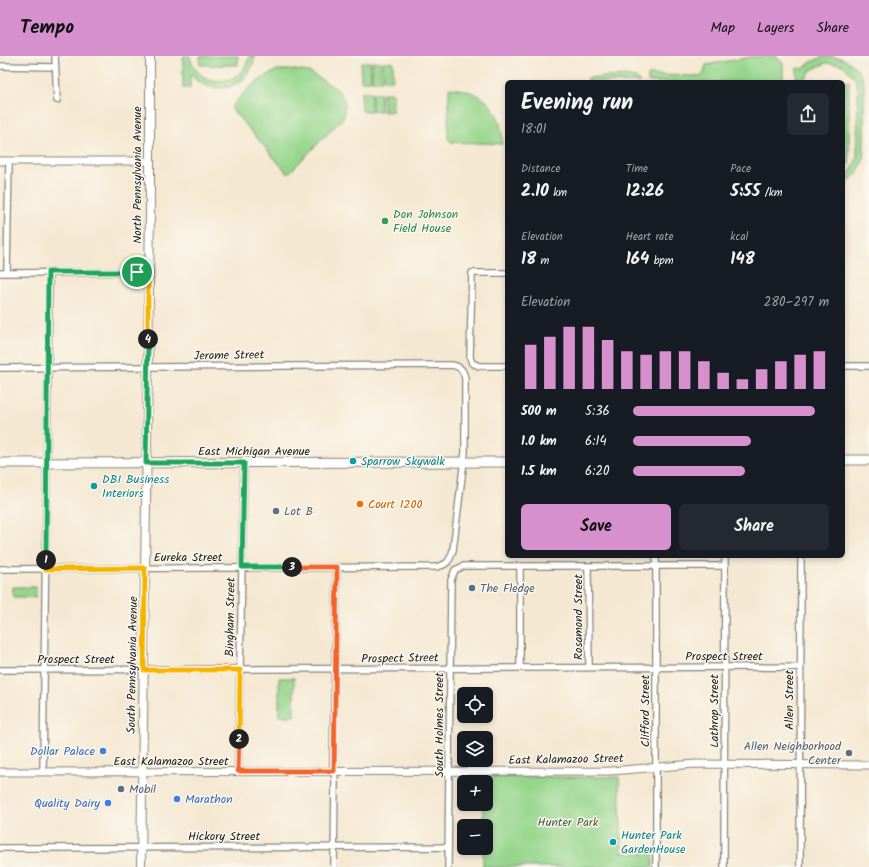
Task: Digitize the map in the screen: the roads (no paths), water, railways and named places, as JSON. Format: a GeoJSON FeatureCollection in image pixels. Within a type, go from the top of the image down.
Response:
{"type":"FeatureCollection","features":[{"type":"Feature","properties":{"kind":"main road","name":"North Pennsylvania Avenue"},"geometry":{"type":"LineString","coordinates":[[146,463],[150,56]]}},
{"type":"Feature","properties":{"kind":"main road"},"geometry":{"type":"LineString","coordinates":[[845,460],[869,460]]}},
{"type":"Feature","properties":{"kind":"main road","name":"East Michigan Avenue"},"geometry":{"type":"LineString","coordinates":[[0,463],[505,462]]}},
{"type":"Feature","properties":{"kind":"main road","name":"South Pennsylvania Avenue"},"geometry":{"type":"LineString","coordinates":[[141,867],[146,463]]}},
{"type":"Feature","properties":{"kind":"street"},"geometry":{"type":"LineString","coordinates":[[55,56],[57,100]]}},
{"type":"Feature","properties":{"kind":"street"},"geometry":{"type":"LineString","coordinates":[[0,66],[56,67]]}},
{"type":"Feature","properties":{"kind":"street"},"geometry":{"type":"LineString","coordinates":[[0,161],[149,161]]}},
{"type":"Feature","properties":{"kind":"street"},"geometry":{"type":"LineString","coordinates":[[7,273],[9,161]]}},
{"type":"Feature","properties":{"kind":"street"},"geometry":{"type":"LineString","coordinates":[[43,772],[48,272]]}},
{"type":"Feature","properties":{"kind":"street"},"geometry":{"type":"LineString","coordinates":[[0,273],[148,272]]}},
{"type":"Feature","properties":{"kind":"street"},"geometry":{"type":"LineString","coordinates":[[505,273],[472,273],[470,359],[472,363],[479,366],[505,366]]}},
{"type":"Feature","properties":{"kind":"street","name":"Jerome Street"},"geometry":{"type":"LineString","coordinates":[[0,368],[444,365],[459,367],[463,371],[465,378],[465,462]]}},
{"type":"Feature","properties":{"kind":"street"},"geometry":{"type":"LineString","coordinates":[[845,366],[869,366]]}},
{"type":"Feature","properties":{"kind":"street","name":"Eureka Street"},"geometry":{"type":"LineString","coordinates":[[0,569],[436,567],[448,563],[453,550],[465,462]]}},
{"type":"Feature","properties":{"kind":"street","name":"Bingham Street"},"geometry":{"type":"LineString","coordinates":[[238,771],[244,463]]}},
{"type":"Feature","properties":{"kind":"street","name":"Clifford Street"},"geometry":{"type":"LineString","coordinates":[[656,558],[656,867]]}},
{"type":"Feature","properties":{"kind":"street","name":"Lathrop Street"},"geometry":{"type":"LineString","coordinates":[[724,867],[725,558]]}},
{"type":"Feature","properties":{"kind":"street","name":"Allen Street"},"geometry":{"type":"LineString","coordinates":[[800,867],[801,558]]}},
{"type":"Feature","properties":{"kind":"street","name":"South Holmes Street"},"geometry":{"type":"LineString","coordinates":[[448,867],[451,580],[455,570],[464,566],[520,566]]}},
{"type":"Feature","properties":{"kind":"street"},"geometry":{"type":"LineString","coordinates":[[520,668],[520,566],[725,566]]}},
{"type":"Feature","properties":{"kind":"street","name":"Rosamond Street"},"geometry":{"type":"LineString","coordinates":[[588,566],[589,667]]}},
{"type":"Feature","properties":{"kind":"street"},"geometry":{"type":"LineString","coordinates":[[334,867],[337,567]]}},
{"type":"Feature","properties":{"kind":"street","name":"Prospect Street"},"geometry":{"type":"LineString","coordinates":[[0,670],[800,667]]}},
{"type":"Feature","properties":{"kind":"street","name":"East Kalamazoo Street"},"geometry":{"type":"LineString","coordinates":[[0,772],[611,771],[656,766],[724,764],[869,765]]}},
{"type":"Feature","properties":{"kind":"street","name":"Hickory Street"},"geometry":{"type":"LineString","coordinates":[[0,848],[448,847]]}},
{"type":"Feature","properties":{"kind":"place","name":"Don Johnson Field House"},"geometry":{"type":"Point","coordinates":[385,221]}},
{"type":"Feature","properties":{"kind":"place","name":"Sparrow Skywalk"},"geometry":{"type":"Point","coordinates":[353,461]}},
{"type":"Feature","properties":{"kind":"place","name":"DBI Business Interiors"},"geometry":{"type":"Point","coordinates":[94,486]}},
{"type":"Feature","properties":{"kind":"place","name":"Court 1200"},"geometry":{"type":"Point","coordinates":[360,504]}},
{"type":"Feature","properties":{"kind":"place","name":"Lot B"},"geometry":{"type":"Point","coordinates":[276,511]}},
{"type":"Feature","properties":{"kind":"place","name":"The Fledge"},"geometry":{"type":"Point","coordinates":[472,588]}},
{"type":"Feature","properties":{"kind":"place","name":"Dollar Palace"},"geometry":{"type":"Point","coordinates":[103,751]}},
{"type":"Feature","properties":{"kind":"place","name":"Allen Neighborhood Center"},"geometry":{"type":"Point","coordinates":[849,753]}},
{"type":"Feature","properties":{"kind":"place","name":"Mobil"},"geometry":{"type":"Point","coordinates":[121,789]}},
{"type":"Feature","properties":{"kind":"place","name":"Marathon"},"geometry":{"type":"Point","coordinates":[177,799]}},
{"type":"Feature","properties":{"kind":"place","name":"Quality Dairy"},"geometry":{"type":"Point","coordinates":[108,803]}},
{"type":"Feature","properties":{"kind":"place","name":"Hunter Park GardenHouse"},"geometry":{"type":"Point","coordinates":[613,842]}},
{"type":"Feature","properties":{"kind":"park label","name":"Hunter Park"},"geometry":{"type":"Point","coordinates":[568,822]}}]}
